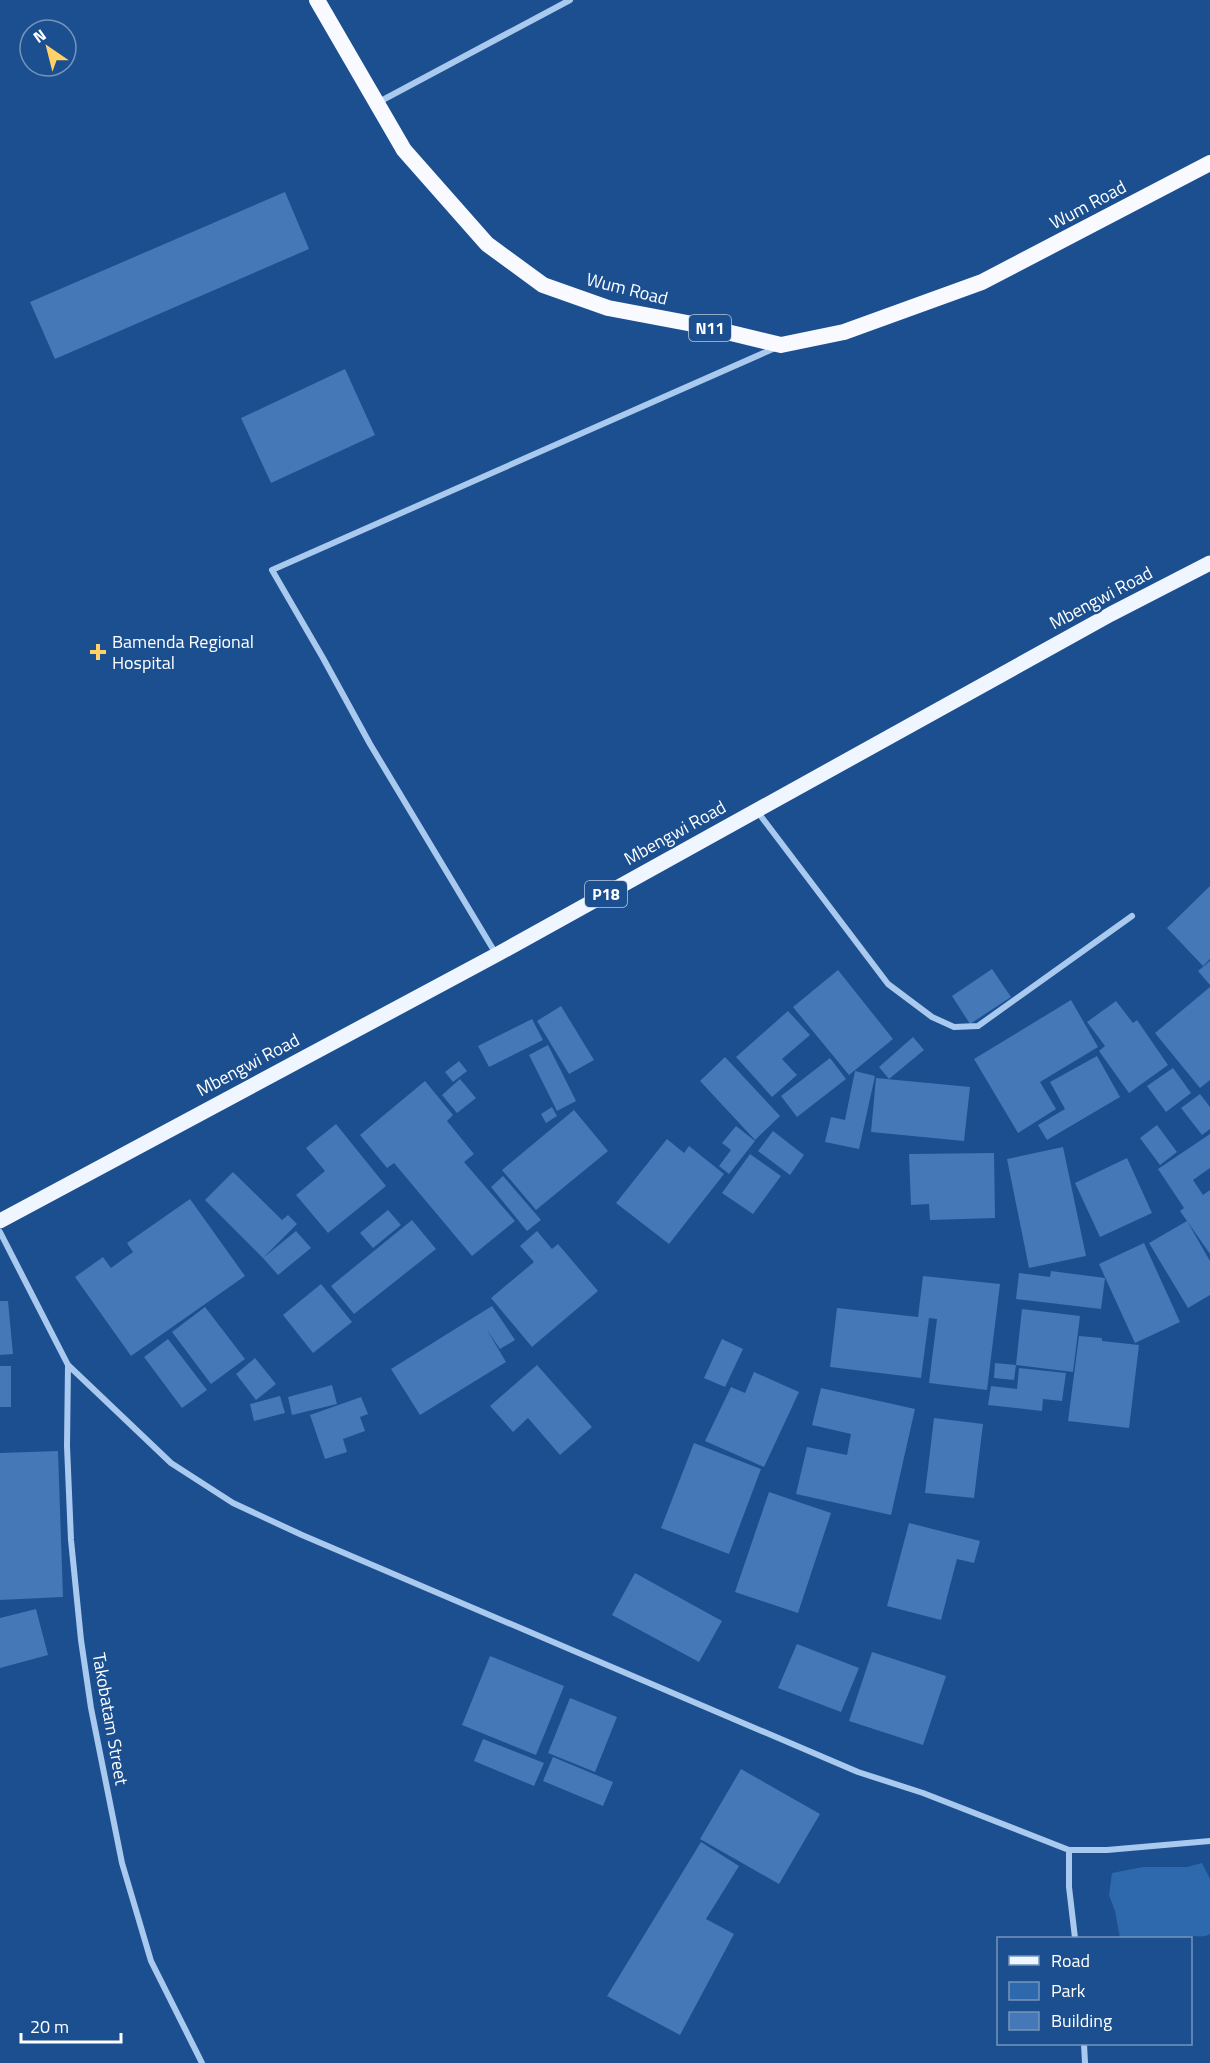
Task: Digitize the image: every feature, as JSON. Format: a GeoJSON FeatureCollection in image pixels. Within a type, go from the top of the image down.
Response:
{"type":"FeatureCollection","features":[{"type":"Feature","properties":{"kind":"highway","name":"Wum Road"},"geometry":{"type":"LineString","coordinates":[[316,0],[405,150],[487,244],[543,285],[608,308],[782,345],[844,332],[982,282],[1210,163]]}},
{"type":"Feature","properties":{"kind":"main road","name":"Mbengwi Road"},"geometry":{"type":"LineString","coordinates":[[0,1221],[496,955],[1101,620],[1210,563]]}},
{"type":"Feature","properties":{"kind":"street"},"geometry":{"type":"LineString","coordinates":[[376,103],[570,0]]}},
{"type":"Feature","properties":{"kind":"street"},"geometry":{"type":"LineString","coordinates":[[496,955],[370,744],[272,570],[782,345]]}},
{"type":"Feature","properties":{"kind":"street"},"geometry":{"type":"LineString","coordinates":[[756,810],[888,984],[932,1017],[954,1027],[978,1026],[1132,916]]}},
{"type":"Feature","properties":{"kind":"street"},"geometry":{"type":"LineString","coordinates":[[0,1232],[68,1365],[171,1462],[233,1503],[858,1772],[923,1793],[1069,1850],[1107,1850],[1210,1841]]}},
{"type":"Feature","properties":{"kind":"street","name":"Takobatam Street"},"geometry":{"type":"LineString","coordinates":[[68,1365],[67,1446],[71,1540],[81,1640],[94,1719],[122,1863],[151,1961],[202,2063]]}},
{"type":"Feature","properties":{"kind":"street"},"geometry":{"type":"LineString","coordinates":[[1069,1850],[1069,1887],[1075,1937]]}},
{"type":"Feature","properties":{"kind":"street"},"geometry":{"type":"LineString","coordinates":[[1084,2045],[1085,2063]]}},
{"type":"Feature","properties":{"kind":"green space"},"geometry":{"type":"Polygon","coordinates":[[[1202,1863],[1210,1879],[1210,1934],[1188,1937],[1120,1937],[1115,1911],[1109,1895],[1112,1873],[1143,1867],[1187,1867],[1202,1863]]]}},
{"type":"Feature","properties":{"kind":"building"},"geometry":{"type":"Polygon","coordinates":[[[285,192],[309,249],[55,359],[30,302],[285,192]]]}},
{"type":"Feature","properties":{"kind":"building"},"geometry":{"type":"Polygon","coordinates":[[[345,369],[375,435],[271,483],[241,418],[345,369]]]}},
{"type":"Feature","properties":{"kind":"building"},"geometry":{"type":"Polygon","coordinates":[[[1210,886],[1210,959],[1203,966],[1167,928],[1210,886]]]}},
{"type":"Feature","properties":{"kind":"building"},"geometry":{"type":"Polygon","coordinates":[[[1210,961],[1210,985],[1198,971],[1210,961]]]}},
{"type":"Feature","properties":{"kind":"building"},"geometry":{"type":"Polygon","coordinates":[[[992,969],[1011,997],[970,1024],[952,996],[992,969]]]}},
{"type":"Feature","properties":{"kind":"building"},"geometry":{"type":"Polygon","coordinates":[[[838,970],[893,1039],[849,1075],[793,1007],[838,970]]]}},
{"type":"Feature","properties":{"kind":"building"},"geometry":{"type":"Polygon","coordinates":[[[1210,987],[1210,1080],[1200,1088],[1155,1033],[1210,987]]]}},
{"type":"Feature","properties":{"kind":"building"},"geometry":{"type":"Polygon","coordinates":[[[1071,1000],[1098,1047],[1040,1082],[1056,1109],[1018,1133],[974,1059],[1071,1000]]]}},
{"type":"Feature","properties":{"kind":"building"},"geometry":{"type":"Polygon","coordinates":[[[1116,1001],[1133,1023],[1137,1020],[1168,1065],[1129,1093],[1099,1051],[1105,1046],[1087,1022],[1116,1001]]]}},
{"type":"Feature","properties":{"kind":"building"},"geometry":{"type":"Polygon","coordinates":[[[561,1006],[594,1060],[569,1074],[537,1021],[561,1006]]]}},
{"type":"Feature","properties":{"kind":"building"},"geometry":{"type":"Polygon","coordinates":[[[788,1011],[810,1035],[782,1059],[797,1075],[772,1097],[736,1057],[788,1011]]]}},
{"type":"Feature","properties":{"kind":"building"},"geometry":{"type":"Polygon","coordinates":[[[532,1019],[543,1040],[489,1067],[478,1046],[532,1019]]]}},
{"type":"Feature","properties":{"kind":"building"},"geometry":{"type":"Polygon","coordinates":[[[913,1037],[924,1050],[889,1079],[879,1067],[913,1037]]]}},
{"type":"Feature","properties":{"kind":"building"},"geometry":{"type":"Polygon","coordinates":[[[548,1045],[576,1101],[557,1111],[529,1055],[548,1045]]]}},
{"type":"Feature","properties":{"kind":"building"},"geometry":{"type":"Polygon","coordinates":[[[1097,1056],[1120,1097],[1047,1140],[1038,1125],[1065,1109],[1050,1082],[1097,1056]]]}},
{"type":"Feature","properties":{"kind":"building"},"geometry":{"type":"Polygon","coordinates":[[[725,1057],[780,1116],[755,1140],[700,1081],[725,1057]]]}},
{"type":"Feature","properties":{"kind":"building"},"geometry":{"type":"Polygon","coordinates":[[[830,1058],[846,1079],[797,1117],[781,1096],[830,1058]]]}},
{"type":"Feature","properties":{"kind":"building"},"geometry":{"type":"Polygon","coordinates":[[[459,1061],[467,1071],[453,1082],[445,1072],[459,1061]]]}},
{"type":"Feature","properties":{"kind":"building"},"geometry":{"type":"Polygon","coordinates":[[[1173,1068],[1191,1093],[1166,1112],[1147,1086],[1173,1068]]]}},
{"type":"Feature","properties":{"kind":"building"},"geometry":{"type":"Polygon","coordinates":[[[855,1071],[875,1076],[859,1149],[825,1142],[831,1117],[845,1120],[855,1071]]]}},
{"type":"Feature","properties":{"kind":"building"},"geometry":{"type":"Polygon","coordinates":[[[876,1078],[970,1087],[964,1141],[871,1132],[876,1078]]]}},
{"type":"Feature","properties":{"kind":"building"},"geometry":{"type":"Polygon","coordinates":[[[460,1079],[476,1098],[457,1113],[442,1095],[460,1079]]]}},
{"type":"Feature","properties":{"kind":"building"},"geometry":{"type":"Polygon","coordinates":[[[425,1081],[453,1115],[447,1121],[474,1154],[464,1162],[515,1221],[472,1256],[394,1163],[387,1168],[360,1135],[425,1081]]]}},
{"type":"Feature","properties":{"kind":"building"},"geometry":{"type":"Polygon","coordinates":[[[1200,1094],[1210,1107],[1210,1129],[1202,1135],[1181,1108],[1200,1094]]]}},
{"type":"Feature","properties":{"kind":"building"},"geometry":{"type":"Polygon","coordinates":[[[552,1107],[557,1116],[546,1123],[541,1114],[552,1107]]]}},
{"type":"Feature","properties":{"kind":"building"},"geometry":{"type":"Polygon","coordinates":[[[574,1110],[608,1151],[536,1210],[502,1170],[574,1110]]]}},
{"type":"Feature","properties":{"kind":"building"},"geometry":{"type":"Polygon","coordinates":[[[336,1124],[386,1186],[328,1233],[296,1195],[325,1171],[306,1148],[336,1124]]]}},
{"type":"Feature","properties":{"kind":"building"},"geometry":{"type":"Polygon","coordinates":[[[1157,1125],[1177,1152],[1160,1165],[1140,1138],[1157,1125]]]}},
{"type":"Feature","properties":{"kind":"building"},"geometry":{"type":"Polygon","coordinates":[[[736,1126],[755,1141],[729,1174],[719,1166],[731,1150],[722,1143],[736,1126]]]}},
{"type":"Feature","properties":{"kind":"building"},"geometry":{"type":"Polygon","coordinates":[[[773,1131],[804,1155],[790,1175],[758,1151],[773,1131]]]}},
{"type":"Feature","properties":{"kind":"building"},"geometry":{"type":"Polygon","coordinates":[[[1210,1134],[1210,1168],[1193,1180],[1203,1195],[1210,1190],[1210,1254],[1180,1211],[1184,1208],[1158,1169],[1210,1134]]]}},
{"type":"Feature","properties":{"kind":"building"},"geometry":{"type":"Polygon","coordinates":[[[667,1139],[684,1153],[689,1146],[724,1174],[669,1244],[616,1203],[667,1139]]]}},
{"type":"Feature","properties":{"kind":"building"},"geometry":{"type":"Polygon","coordinates":[[[1063,1147],[1086,1256],[1029,1268],[1007,1159],[1063,1147]]]}},
{"type":"Feature","properties":{"kind":"building"},"geometry":{"type":"Polygon","coordinates":[[[994,1153],[995,1218],[930,1220],[929,1204],[911,1205],[909,1154],[994,1153]]]}},
{"type":"Feature","properties":{"kind":"building"},"geometry":{"type":"Polygon","coordinates":[[[750,1154],[781,1176],[753,1214],[722,1193],[750,1154]]]}},
{"type":"Feature","properties":{"kind":"building"},"geometry":{"type":"Polygon","coordinates":[[[1127,1158],[1152,1213],[1100,1237],[1075,1183],[1127,1158]]]}},
{"type":"Feature","properties":{"kind":"building"},"geometry":{"type":"Polygon","coordinates":[[[233,1172],[282,1220],[288,1215],[297,1224],[263,1258],[205,1200],[233,1172]]]}},
{"type":"Feature","properties":{"kind":"building"},"geometry":{"type":"Polygon","coordinates":[[[503,1176],[541,1220],[527,1231],[491,1187],[503,1176]]]}},
{"type":"Feature","properties":{"kind":"building"},"geometry":{"type":"Polygon","coordinates":[[[190,1199],[245,1276],[131,1356],[75,1277],[103,1257],[111,1268],[133,1252],[127,1243],[190,1199]]]}},
{"type":"Feature","properties":{"kind":"building"},"geometry":{"type":"Polygon","coordinates":[[[388,1210],[401,1225],[373,1248],[360,1233],[388,1210]]]}},
{"type":"Feature","properties":{"kind":"building"},"geometry":{"type":"Polygon","coordinates":[[[412,1220],[436,1249],[354,1314],[331,1286],[412,1220]]]}},
{"type":"Feature","properties":{"kind":"building"},"geometry":{"type":"Polygon","coordinates":[[[1187,1221],[1210,1261],[1210,1295],[1188,1308],[1149,1243],[1187,1221]]]}},
{"type":"Feature","properties":{"kind":"building"},"geometry":{"type":"Polygon","coordinates":[[[296,1231],[311,1248],[278,1275],[263,1258],[296,1231]]]}},
{"type":"Feature","properties":{"kind":"building"},"geometry":{"type":"Polygon","coordinates":[[[537,1231],[552,1249],[558,1244],[598,1291],[532,1347],[491,1298],[534,1262],[520,1246],[537,1231]]]}},
{"type":"Feature","properties":{"kind":"building"},"geometry":{"type":"Polygon","coordinates":[[[1144,1243],[1180,1322],[1135,1343],[1099,1264],[1144,1243]]]}},
{"type":"Feature","properties":{"kind":"building"},"geometry":{"type":"Polygon","coordinates":[[[1051,1271],[1105,1278],[1101,1309],[1016,1299],[1019,1273],[1050,1277],[1051,1271]]]}},
{"type":"Feature","properties":{"kind":"building"},"geometry":{"type":"Polygon","coordinates":[[[923,1276],[1000,1284],[987,1390],[929,1383],[937,1319],[929,1318],[921,1378],[830,1367],[837,1308],[918,1317],[923,1276]]]}},
{"type":"Feature","properties":{"kind":"building"},"geometry":{"type":"Polygon","coordinates":[[[321,1284],[352,1322],[313,1353],[283,1315],[321,1284]]]}},
{"type":"Feature","properties":{"kind":"building"},"geometry":{"type":"Polygon","coordinates":[[[0,1301],[8,1301],[13,1354],[0,1355],[0,1301]]]}},
{"type":"Feature","properties":{"kind":"building"},"geometry":{"type":"Polygon","coordinates":[[[492,1306],[515,1340],[500,1349],[487,1330],[506,1362],[420,1415],[391,1369],[492,1306]]]}},
{"type":"Feature","properties":{"kind":"building"},"geometry":{"type":"Polygon","coordinates":[[[205,1307],[245,1359],[211,1384],[172,1332],[205,1307]]]}},
{"type":"Feature","properties":{"kind":"building"},"geometry":{"type":"Polygon","coordinates":[[[1022,1309],[1080,1316],[1073,1372],[1016,1365],[1022,1309]]]}},
{"type":"Feature","properties":{"kind":"building"},"geometry":{"type":"Polygon","coordinates":[[[1079,1336],[1139,1345],[1129,1428],[1068,1421],[1079,1336]]]}},
{"type":"Feature","properties":{"kind":"building"},"geometry":{"type":"Polygon","coordinates":[[[168,1339],[207,1390],[182,1408],[144,1357],[168,1339]]]}},
{"type":"Feature","properties":{"kind":"building"},"geometry":{"type":"Polygon","coordinates":[[[722,1339],[743,1349],[725,1387],[704,1378],[722,1339]]]}},
{"type":"Feature","properties":{"kind":"building"},"geometry":{"type":"Polygon","coordinates":[[[255,1358],[276,1384],[256,1400],[236,1374],[255,1358]]]}},
{"type":"Feature","properties":{"kind":"building"},"geometry":{"type":"Polygon","coordinates":[[[995,1363],[1016,1365],[1014,1380],[994,1378],[995,1363]]]}},
{"type":"Feature","properties":{"kind":"building"},"geometry":{"type":"Polygon","coordinates":[[[537,1365],[592,1427],[560,1455],[528,1418],[513,1432],[490,1406],[537,1365]]]}},
{"type":"Feature","properties":{"kind":"building"},"geometry":{"type":"Polygon","coordinates":[[[0,1366],[11,1366],[11,1407],[0,1407],[0,1366]]]}},
{"type":"Feature","properties":{"kind":"building"},"geometry":{"type":"Polygon","coordinates":[[[1019,1368],[1066,1373],[1062,1401],[1043,1399],[1042,1411],[988,1405],[991,1386],[1017,1389],[1019,1368]]]}},
{"type":"Feature","properties":{"kind":"building"},"geometry":{"type":"Polygon","coordinates":[[[754,1372],[799,1392],[764,1467],[705,1441],[731,1387],[745,1393],[754,1372]]]}},
{"type":"Feature","properties":{"kind":"building"},"geometry":{"type":"Polygon","coordinates":[[[332,1385],[337,1404],[292,1415],[288,1397],[332,1385]]]}},
{"type":"Feature","properties":{"kind":"building"},"geometry":{"type":"Polygon","coordinates":[[[821,1388],[915,1409],[891,1515],[796,1494],[807,1447],[847,1455],[851,1434],[812,1425],[821,1388]]]}},
{"type":"Feature","properties":{"kind":"building"},"geometry":{"type":"Polygon","coordinates":[[[280,1396],[285,1413],[254,1421],[250,1404],[280,1396]]]}},
{"type":"Feature","properties":{"kind":"building"},"geometry":{"type":"Polygon","coordinates":[[[361,1397],[368,1414],[360,1417],[365,1431],[343,1439],[347,1452],[325,1459],[310,1415],[361,1397]]]}},
{"type":"Feature","properties":{"kind":"building"},"geometry":{"type":"Polygon","coordinates":[[[934,1418],[983,1424],[974,1498],[925,1493],[934,1418]]]}},
{"type":"Feature","properties":{"kind":"building"},"geometry":{"type":"Polygon","coordinates":[[[694,1443],[761,1469],[729,1554],[661,1528],[694,1443]]]}},
{"type":"Feature","properties":{"kind":"building"},"geometry":{"type":"Polygon","coordinates":[[[58,1451],[63,1597],[0,1600],[0,1453],[58,1451]]]}},
{"type":"Feature","properties":{"kind":"building"},"geometry":{"type":"Polygon","coordinates":[[[769,1492],[831,1513],[798,1613],[735,1592],[769,1492]]]}},
{"type":"Feature","properties":{"kind":"building"},"geometry":{"type":"Polygon","coordinates":[[[909,1523],[980,1541],[974,1563],[957,1559],[941,1620],[887,1606],[909,1523]]]}},
{"type":"Feature","properties":{"kind":"building"},"geometry":{"type":"Polygon","coordinates":[[[635,1573],[722,1621],[699,1662],[612,1615],[635,1573]]]}},
{"type":"Feature","properties":{"kind":"building"},"geometry":{"type":"Polygon","coordinates":[[[36,1609],[48,1655],[0,1668],[0,1618],[36,1609]]]}},
{"type":"Feature","properties":{"kind":"building"},"geometry":{"type":"Polygon","coordinates":[[[797,1644],[859,1668],[841,1712],[778,1688],[797,1644]]]}},
{"type":"Feature","properties":{"kind":"building"},"geometry":{"type":"Polygon","coordinates":[[[872,1652],[946,1676],[923,1745],[849,1721],[872,1652]]]}},
{"type":"Feature","properties":{"kind":"building"},"geometry":{"type":"Polygon","coordinates":[[[490,1656],[564,1686],[536,1755],[462,1725],[490,1656]]]}},
{"type":"Feature","properties":{"kind":"building"},"geometry":{"type":"Polygon","coordinates":[[[570,1698],[617,1717],[595,1772],[548,1753],[570,1698]]]}},
{"type":"Feature","properties":{"kind":"building"},"geometry":{"type":"Polygon","coordinates":[[[483,1739],[544,1763],[534,1786],[474,1761],[483,1739]]]}},
{"type":"Feature","properties":{"kind":"building"},"geometry":{"type":"Polygon","coordinates":[[[553,1757],[613,1782],[603,1806],[543,1781],[553,1757]]]}},
{"type":"Feature","properties":{"kind":"building"},"geometry":{"type":"Polygon","coordinates":[[[741,1769],[820,1814],[779,1884],[700,1839],[741,1769]]]}},
{"type":"Feature","properties":{"kind":"building"},"geometry":{"type":"Polygon","coordinates":[[[701,1842],[739,1866],[706,1919],[734,1934],[680,2035],[607,1996],[701,1842]]]}},
{"type":"Feature","properties":{"kind":"place","name":"Bamenda Regional Hospital"},"geometry":{"type":"Point","coordinates":[98,652]}}]}
